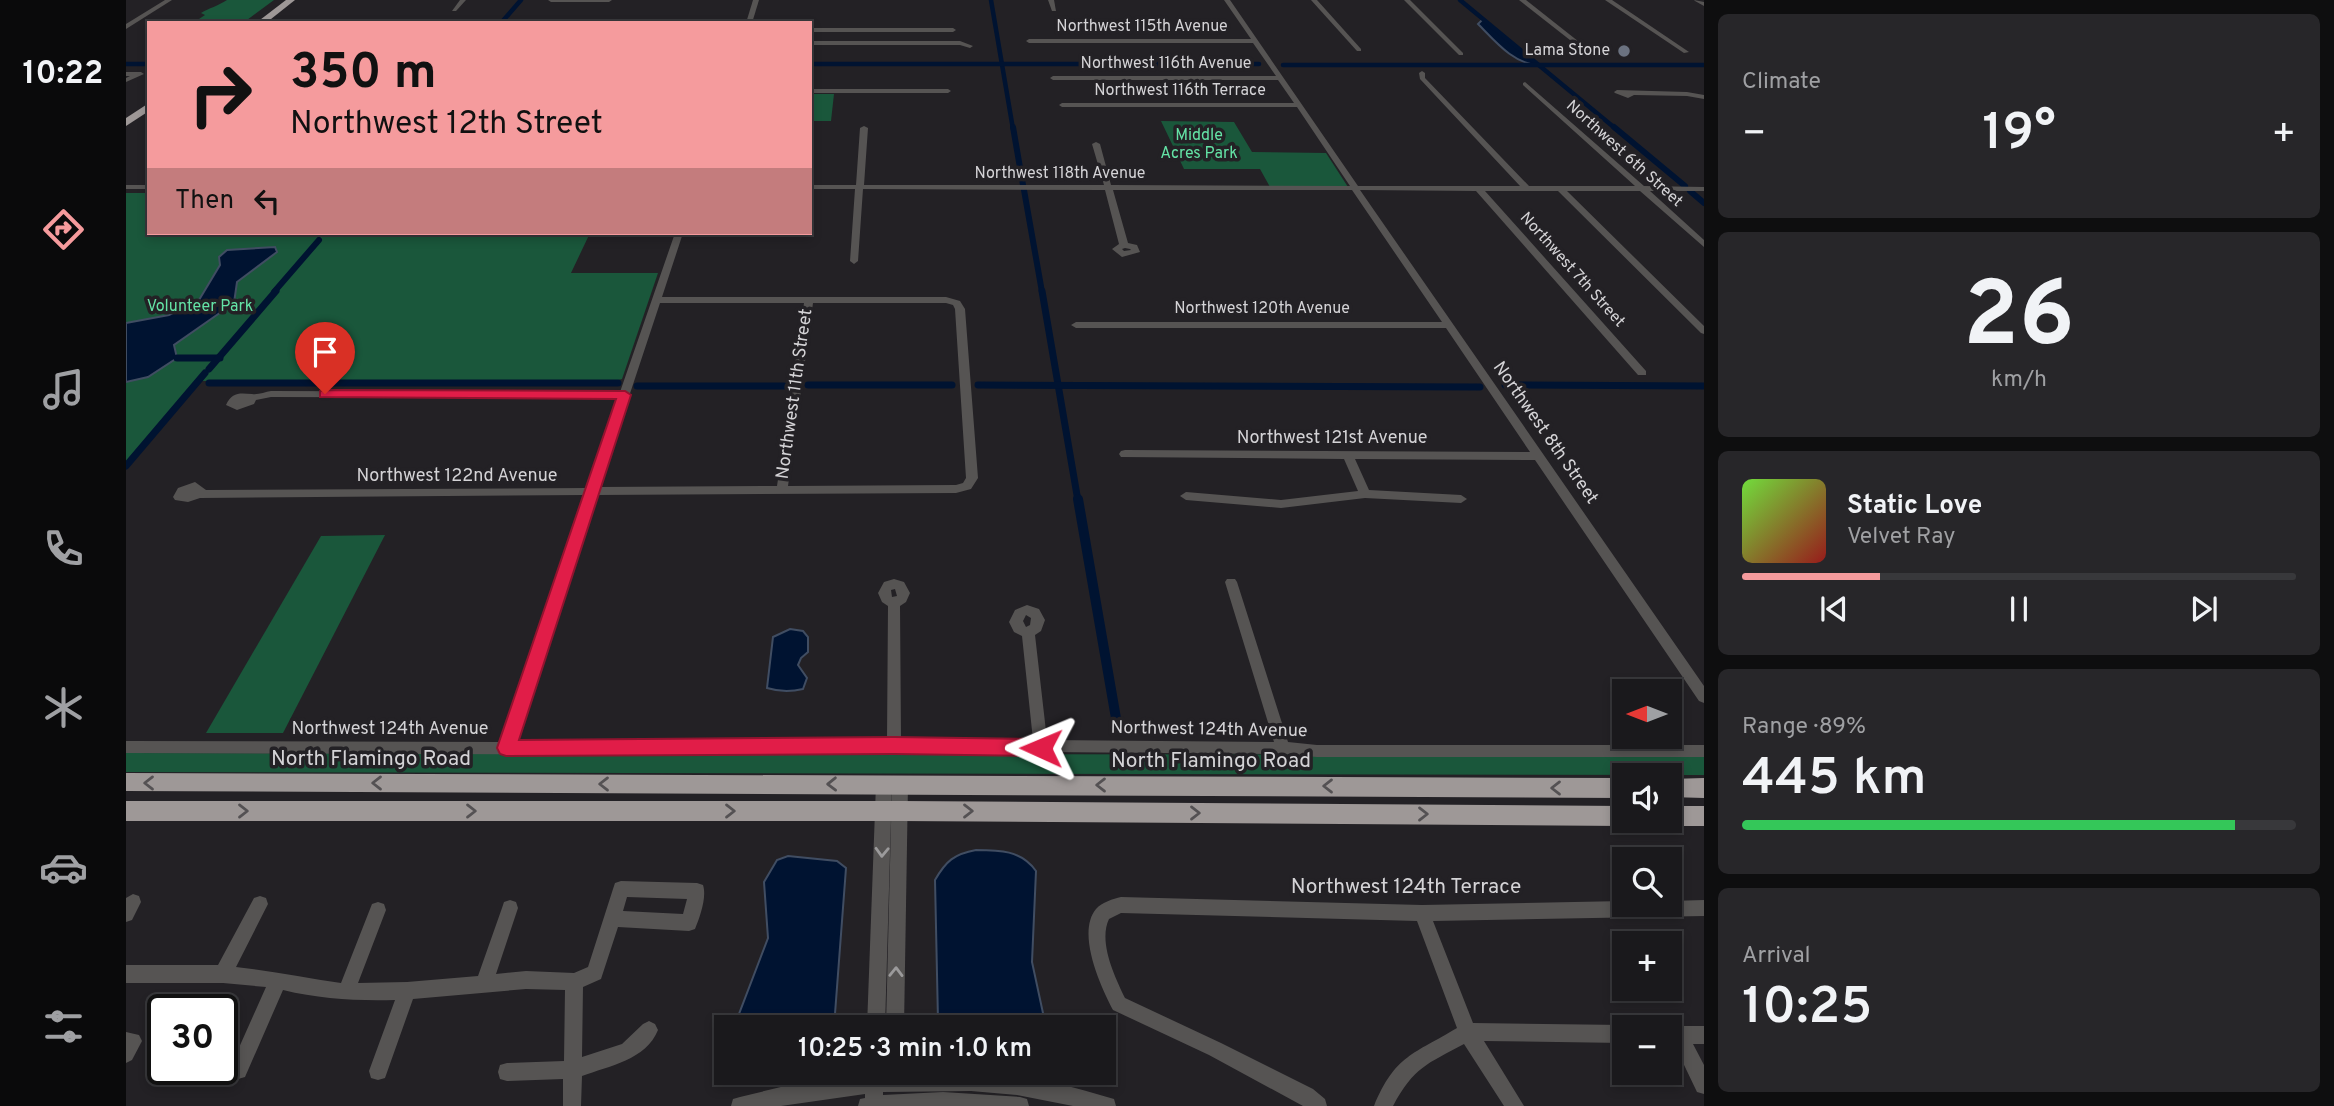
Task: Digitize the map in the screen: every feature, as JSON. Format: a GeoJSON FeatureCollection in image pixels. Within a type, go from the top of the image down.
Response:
{"type":"FeatureCollection","features":[{"type":"Feature","properties":{"kind":"highway"},"geometry":{"type":"LineString","coordinates":[[254,21],[282,0]]}},
{"type":"Feature","properties":{"kind":"highway"},"geometry":{"type":"LineString","coordinates":[[263,21],[291,0]]}},
{"type":"Feature","properties":{"kind":"highway"},"geometry":{"type":"LineString","coordinates":[[126,115],[147,99]]}},
{"type":"Feature","properties":{"kind":"highway"},"geometry":{"type":"LineString","coordinates":[[126,123],[147,108]]}},
{"type":"Feature","properties":{"kind":"highway","name":"North Flamingo Road"},"geometry":{"type":"LineString","coordinates":[[126,782],[1612,788]]}},
{"type":"Feature","properties":{"kind":"highway"},"geometry":{"type":"LineString","coordinates":[[1682,788],[1704,789]]}},
{"type":"Feature","properties":{"kind":"highway"},"geometry":{"type":"LineString","coordinates":[[126,811],[891,811],[1612,816]]}},
{"type":"Feature","properties":{"kind":"highway"},"geometry":{"type":"LineString","coordinates":[[1682,816],[1704,816]]}},
{"type":"Feature","properties":{"kind":"street"},"geometry":{"type":"LineString","coordinates":[[126,27],[169,0]]}},
{"type":"Feature","properties":{"kind":"street"},"geometry":{"type":"LineString","coordinates":[[454,10],[463,0]]}},
{"type":"Feature","properties":{"kind":"street"},"geometry":{"type":"LineString","coordinates":[[551,0],[609,0]]}},
{"type":"Feature","properties":{"kind":"street"},"geometry":{"type":"LineString","coordinates":[[750,21],[756,0]]}},
{"type":"Feature","properties":{"kind":"street"},"geometry":{"type":"LineString","coordinates":[[1051,0],[1054,10]]}},
{"type":"Feature","properties":{"kind":"street","name":"Northwest 8th Street"},"geometry":{"type":"LineString","coordinates":[[1227,0],[1704,697]]}},
{"type":"Feature","properties":{"kind":"street"},"geometry":{"type":"LineString","coordinates":[[1314,0],[1359,50]]}},
{"type":"Feature","properties":{"kind":"street"},"geometry":{"type":"LineString","coordinates":[[1407,0],[1461,54]]}},
{"type":"Feature","properties":{"kind":"street"},"geometry":{"type":"LineString","coordinates":[[1522,0],[1586,50]]}},
{"type":"Feature","properties":{"kind":"street"},"geometry":{"type":"LineString","coordinates":[[1608,0],[1686,52]]}},
{"type":"Feature","properties":{"kind":"street"},"geometry":{"type":"LineString","coordinates":[[1697,0],[1704,4]]}},
{"type":"Feature","properties":{"kind":"street"},"geometry":{"type":"LineString","coordinates":[[812,30],[953,30]]}},
{"type":"Feature","properties":{"kind":"street","name":"Northwest 115th Avenue"},"geometry":{"type":"LineString","coordinates":[[1029,41],[1255,41]]}},
{"type":"Feature","properties":{"kind":"street"},"geometry":{"type":"LineString","coordinates":[[812,43],[960,43],[970,46]]}},
{"type":"Feature","properties":{"kind":"street"},"geometry":{"type":"LineString","coordinates":[[1422,73],[1422,78],[1526,188]]}},
{"type":"Feature","properties":{"kind":"street"},"geometry":{"type":"LineString","coordinates":[[126,74],[141,74],[126,80]]}},
{"type":"Feature","properties":{"kind":"street","name":"Northwest 116th Avenue"},"geometry":{"type":"LineString","coordinates":[[1053,78],[1280,78]]}},
{"type":"Feature","properties":{"kind":"street","name":"Northwest 6th Street"},"geometry":{"type":"LineString","coordinates":[[1525,84],[1704,244]]}},
{"type":"Feature","properties":{"kind":"street"},"geometry":{"type":"LineString","coordinates":[[812,91],[948,91]]}},
{"type":"Feature","properties":{"kind":"street"},"geometry":{"type":"LineString","coordinates":[[1632,93],[1704,97]]}},
{"type":"Feature","properties":{"kind":"street","name":"Northwest 116th Terrace"},"geometry":{"type":"LineString","coordinates":[[1062,105],[1297,105]]}},
{"type":"Feature","properties":{"kind":"street"},"geometry":{"type":"LineString","coordinates":[[854,261],[864,128]]}},
{"type":"Feature","properties":{"kind":"street"},"geometry":{"type":"LineString","coordinates":[[1096,144],[1124,245]]}},
{"type":"Feature","properties":{"kind":"street"},"geometry":{"type":"LineString","coordinates":[[126,187],[147,187]]}},
{"type":"Feature","properties":{"kind":"street","name":"Northwest 118th Avenue"},"geometry":{"type":"LineString","coordinates":[[812,187],[1704,189]]}},
{"type":"Feature","properties":{"kind":"street","name":"Northwest 7th Street"},"geometry":{"type":"LineString","coordinates":[[1478,188],[1642,373]]}},
{"type":"Feature","properties":{"kind":"street"},"geometry":{"type":"LineString","coordinates":[[1561,188],[1704,331]]}},
{"type":"Feature","properties":{"kind":"street"},"geometry":{"type":"LineString","coordinates":[[506,748],[678,235]]}},
{"type":"Feature","properties":{"kind":"street"},"geometry":{"type":"LineString","coordinates":[[656,300],[809,299]]}},
{"type":"Feature","properties":{"kind":"street","name":"Northwest 122nd Avenue"},"geometry":{"type":"LineString","coordinates":[[198,494],[782,488],[956,489],[967,486],[972,478],[960,309],[957,303],[946,300],[809,299]]}},
{"type":"Feature","properties":{"kind":"street","name":"Northwest 11th Street"},"geometry":{"type":"LineString","coordinates":[[782,488],[809,299]]}},
{"type":"Feature","properties":{"kind":"street","name":"Northwest 120th Avenue"},"geometry":{"type":"LineString","coordinates":[[1076,325],[1448,325]]}},
{"type":"Feature","properties":{"kind":"street"},"geometry":{"type":"LineString","coordinates":[[252,398],[271,394],[625,395]]}},
{"type":"Feature","properties":{"kind":"street","name":"Northwest 121st Avenue"},"geometry":{"type":"LineString","coordinates":[[1125,454],[1539,456]]}},
{"type":"Feature","properties":{"kind":"street"},"geometry":{"type":"LineString","coordinates":[[1348,456],[1365,494]]}},
{"type":"Feature","properties":{"kind":"street"},"geometry":{"type":"LineString","coordinates":[[1186,496],[1281,504],[1365,494],[1461,499]]}},
{"type":"Feature","properties":{"kind":"street"},"geometry":{"type":"LineString","coordinates":[[1231,582],[1283,748]]}},
{"type":"Feature","properties":{"kind":"street"},"geometry":{"type":"LineString","coordinates":[[894,601],[894,746]]}},
{"type":"Feature","properties":{"kind":"street"},"geometry":{"type":"LineString","coordinates":[[1028,631],[1041,748]]}},
{"type":"Feature","properties":{"kind":"street","name":"Northwest 124th Avenue"},"geometry":{"type":"LineString","coordinates":[[126,747],[894,746],[1283,748],[1317,751],[1704,751]]}},
{"type":"Feature","properties":{"kind":"street"},"geometry":{"type":"LineString","coordinates":[[877,1015],[892,784]]}},
{"type":"Feature","properties":{"kind":"street"},"geometry":{"type":"LineString","coordinates":[[891,811],[895,1015]]}},
{"type":"Feature","properties":{"kind":"street"},"geometry":{"type":"LineString","coordinates":[[126,974],[223,974],[346,992],[407,991],[526,980],[574,982],[595,973],[612,918],[621,889],[697,891],[689,923],[612,918]]}},
{"type":"Feature","properties":{"kind":"street"},"geometry":{"type":"LineString","coordinates":[[223,974],[260,904]]}},
{"type":"Feature","properties":{"kind":"street","name":"Northwest 124th Terrace"},"geometry":{"type":"LineString","coordinates":[[1318,1106],[1306,1096],[1216,1049],[1119,1004],[1109,983],[1098,943],[1099,920],[1108,909],[1121,905],[1422,913],[1704,908]]}},
{"type":"Feature","properties":{"kind":"street"},"geometry":{"type":"LineString","coordinates":[[484,984],[510,908]]}},
{"type":"Feature","properties":{"kind":"street"},"geometry":{"type":"LineString","coordinates":[[346,992],[378,910]]}},
{"type":"Feature","properties":{"kind":"street"},"geometry":{"type":"LineString","coordinates":[[1422,913],[1467,1032],[1516,1106]]}},
{"type":"Feature","properties":{"kind":"street"},"geometry":{"type":"LineString","coordinates":[[238,1070],[278,980]]}},
{"type":"Feature","properties":{"kind":"street"},"geometry":{"type":"LineString","coordinates":[[572,1106],[574,982]]}},
{"type":"Feature","properties":{"kind":"street"},"geometry":{"type":"LineString","coordinates":[[378,1071],[407,991]]}},
{"type":"Feature","properties":{"kind":"street"},"geometry":{"type":"LineString","coordinates":[[507,1072],[571,1070],[628,1051],[649,1030]]}},
{"type":"Feature","properties":{"kind":"street"},"geometry":{"type":"LineString","coordinates":[[1383,1106],[1402,1074],[1427,1054],[1448,1045],[1467,1032],[1612,1034]]}},
{"type":"Feature","properties":{"kind":"street"},"geometry":{"type":"LineString","coordinates":[[1682,1035],[1704,1035]]}},
{"type":"Feature","properties":{"kind":"street"},"geometry":{"type":"LineString","coordinates":[[126,1041],[133,1041],[126,1054]]}},
{"type":"Feature","properties":{"kind":"street"},"geometry":{"type":"LineString","coordinates":[[1682,1048],[1704,1085]]}},
{"type":"Feature","properties":{"kind":"street"},"geometry":{"type":"LineString","coordinates":[[740,1106],[840,1085]]}},
{"type":"Feature","properties":{"kind":"street"},"geometry":{"type":"LineString","coordinates":[[877,1085],[884,1104]]}},
{"type":"Feature","properties":{"kind":"street"},"geometry":{"type":"LineString","coordinates":[[884,1104],[891,1085]]}},
{"type":"Feature","properties":{"kind":"street"},"geometry":{"type":"LineString","coordinates":[[993,1085],[1081,1098],[1107,1106]]}},
{"type":"Feature","properties":{"kind":"street"},"geometry":{"type":"LineString","coordinates":[[867,1106],[943,1101],[1020,1106]]}},
{"type":"Feature","properties":{"kind":"green space"},"geometry":{"type":"Polygon","coordinates":[[[227,0],[274,0],[246,21],[196,21],[205,15],[201,13],[227,0]]]}},
{"type":"Feature","properties":{"kind":"green space"},"geometry":{"type":"Polygon","coordinates":[[[812,94],[834,94],[831,121],[812,121],[812,94]]]}},
{"type":"Feature","properties":{"kind":"green space","name":"Middle Acres Park"},"geometry":{"type":"Polygon","coordinates":[[[1161,121],[1234,122],[1252,152],[1326,153],[1348,187],[1270,187],[1260,169],[1184,169],[1161,121]]]}},
{"type":"Feature","properties":{"kind":"green space","name":"Volunteer Park"},"geometry":{"type":"Polygon","coordinates":[[[126,193],[147,193],[147,235],[589,235],[571,273],[658,273],[622,379],[196,381],[126,465],[126,193]]]}},
{"type":"Feature","properties":{"kind":"green space"},"geometry":{"type":"Polygon","coordinates":[[[385,535],[283,733],[206,733],[321,536],[385,535]]]}},
{"type":"Feature","properties":{"kind":"green space"},"geometry":{"type":"Polygon","coordinates":[[[126,753],[1704,755],[1704,775],[1682,775],[1682,763],[1612,763],[1612,775],[126,772],[126,753]]]}},
{"type":"Feature","properties":{"kind":"water"},"geometry":{"type":"Polygon","coordinates":[[[1483,19],[1539,65],[1521,61],[1505,51],[1478,24],[1483,19]]]}},
{"type":"Feature","properties":{"kind":"water"},"geometry":{"type":"Polygon","coordinates":[[[275,247],[277,252],[237,282],[234,303],[174,345],[177,358],[148,377],[126,382],[126,323],[169,315],[199,300],[220,265],[219,257],[227,250],[275,247]]]}},
{"type":"Feature","properties":{"kind":"water"},"geometry":{"type":"Polygon","coordinates":[[[790,629],[803,631],[808,637],[808,652],[798,665],[807,678],[803,689],[785,691],[767,688],[773,637],[790,629]]]}},
{"type":"Feature","properties":{"kind":"water"},"geometry":{"type":"Polygon","coordinates":[[[976,850],[1001,851],[1024,859],[1036,871],[1032,962],[1043,1015],[938,1015],[935,880],[951,859],[976,850]]]}},
{"type":"Feature","properties":{"kind":"water"},"geometry":{"type":"Polygon","coordinates":[[[788,856],[837,861],[846,868],[835,1015],[739,1015],[768,938],[764,882],[777,860],[788,856]]]}},
{"type":"Feature","properties":{"kind":"waterway"},"geometry":{"type":"LineString","coordinates":[[503,21],[521,0]]}},
{"type":"Feature","properties":{"kind":"waterway"},"geometry":{"type":"LineString","coordinates":[[991,0],[1002,64]]}},
{"type":"Feature","properties":{"kind":"waterway"},"geometry":{"type":"LineString","coordinates":[[1460,0],[1539,65]]}},
{"type":"Feature","properties":{"kind":"waterway"},"geometry":{"type":"LineString","coordinates":[[126,64],[147,64]]}},
{"type":"Feature","properties":{"kind":"waterway"},"geometry":{"type":"LineString","coordinates":[[812,64],[1002,64]]}},
{"type":"Feature","properties":{"kind":"waterway"},"geometry":{"type":"LineString","coordinates":[[1002,64],[1259,64]]}},
{"type":"Feature","properties":{"kind":"waterway"},"geometry":{"type":"LineString","coordinates":[[1002,64],[1013,129]]}},
{"type":"Feature","properties":{"kind":"waterway"},"geometry":{"type":"LineString","coordinates":[[1283,65],[1539,65]]}},
{"type":"Feature","properties":{"kind":"waterway"},"geometry":{"type":"LineString","coordinates":[[1539,65],[1704,65]]}},
{"type":"Feature","properties":{"kind":"waterway"},"geometry":{"type":"LineString","coordinates":[[1539,65],[1616,129]]}},
{"type":"Feature","properties":{"kind":"waterway"},"geometry":{"type":"LineString","coordinates":[[1013,127],[1023,185]]}},
{"type":"Feature","properties":{"kind":"waterway"},"geometry":{"type":"LineString","coordinates":[[1614,127],[1685,186]]}},
{"type":"Feature","properties":{"kind":"waterway"},"geometry":{"type":"LineString","coordinates":[[1024,190],[1042,292]]}},
{"type":"Feature","properties":{"kind":"waterway"},"geometry":{"type":"LineString","coordinates":[[1690,191],[1704,203]]}},
{"type":"Feature","properties":{"kind":"waterway"},"geometry":{"type":"LineString","coordinates":[[274,292],[319,240]]}},
{"type":"Feature","properties":{"kind":"waterway"},"geometry":{"type":"LineString","coordinates":[[218,358],[276,291]]}},
{"type":"Feature","properties":{"kind":"waterway"},"geometry":{"type":"LineString","coordinates":[[1042,291],[1058,385]]}},
{"type":"Feature","properties":{"kind":"waterway"},"geometry":{"type":"LineString","coordinates":[[177,358],[218,358]]}},
{"type":"Feature","properties":{"kind":"waterway"},"geometry":{"type":"LineString","coordinates":[[209,369],[218,358]]}},
{"type":"Feature","properties":{"kind":"waterway"},"geometry":{"type":"LineString","coordinates":[[126,466],[205,373]]}},
{"type":"Feature","properties":{"kind":"waterway"},"geometry":{"type":"LineString","coordinates":[[209,383],[618,383]]}},
{"type":"Feature","properties":{"kind":"waterway"},"geometry":{"type":"LineString","coordinates":[[808,385],[952,385]]}},
{"type":"Feature","properties":{"kind":"waterway"},"geometry":{"type":"LineString","coordinates":[[978,385],[1058,385]]}},
{"type":"Feature","properties":{"kind":"waterway"},"geometry":{"type":"LineString","coordinates":[[1058,385],[1480,387]]}},
{"type":"Feature","properties":{"kind":"waterway"},"geometry":{"type":"LineString","coordinates":[[1058,385],[1078,501]]}},
{"type":"Feature","properties":{"kind":"waterway"},"geometry":{"type":"LineString","coordinates":[[1505,385],[1704,386]]}},
{"type":"Feature","properties":{"kind":"waterway"},"geometry":{"type":"LineString","coordinates":[[637,386],[784,386]]}},
{"type":"Feature","properties":{"kind":"waterway"},"geometry":{"type":"LineString","coordinates":[[1078,499],[1117,724]]}},
{"type":"Feature","properties":{"kind":"place","name":"Lama Stone"},"geometry":{"type":"Point","coordinates":[1624,51]}},
{"type":"Feature","properties":{"kind":"route"},"geometry":{"type":"LineString","coordinates":[[325,394],[625,395],[506,748],[1041,748]]}}]}
